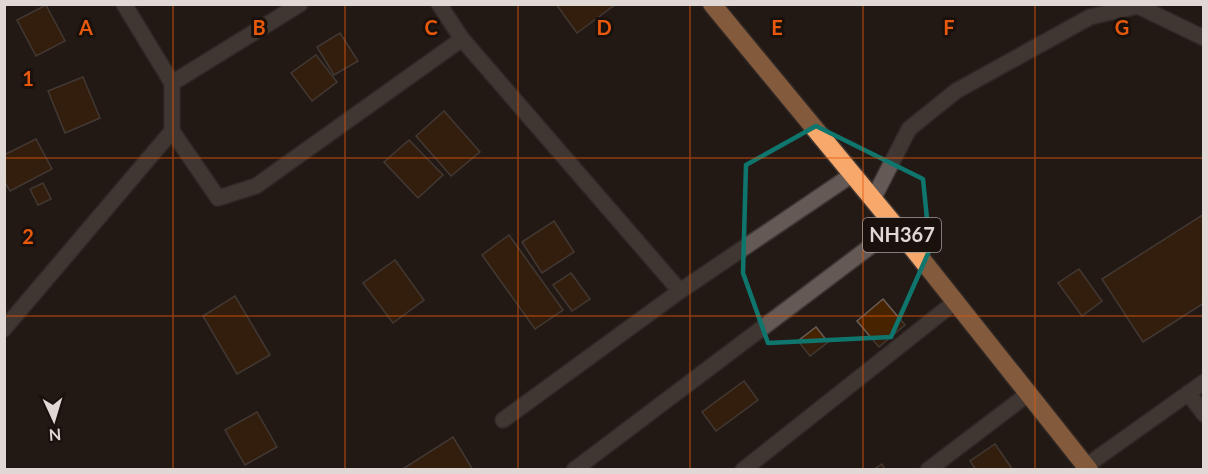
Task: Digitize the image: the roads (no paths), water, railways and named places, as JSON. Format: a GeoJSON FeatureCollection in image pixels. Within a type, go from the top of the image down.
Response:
{"type":"FeatureCollection","features":[{"type":"Feature","properties":{"kind":"highway","name":"NH367"},"geometry":{"type":"LineString","coordinates":[[712,4],[896,227],[1088,468]]}},
{"type":"Feature","properties":{"kind":"street"},"geometry":{"type":"LineString","coordinates":[[124,4],[172,84],[172,131],[218,198],[256,186],[462,39]]}},
{"type":"Feature","properties":{"kind":"street"},"geometry":{"type":"LineString","coordinates":[[172,84],[300,4]]}},
{"type":"Feature","properties":{"kind":"street"},"geometry":{"type":"LineString","coordinates":[[439,4],[462,39],[680,291]]}},
{"type":"Feature","properties":{"kind":"street"},"geometry":{"type":"LineString","coordinates":[[873,199],[909,129],[956,92],[1090,17],[1138,5],[1203,38]]}},
{"type":"Feature","properties":{"kind":"street"},"geometry":{"type":"LineString","coordinates":[[4,329],[172,131]]}},
{"type":"Feature","properties":{"kind":"street"},"geometry":{"type":"LineString","coordinates":[[503,420],[680,291],[853,174]]}},
{"type":"Feature","properties":{"kind":"street"},"geometry":{"type":"LineString","coordinates":[[574,470],[896,227]]}},
{"type":"Feature","properties":{"kind":"street"},"geometry":{"type":"LineString","coordinates":[[743,470],[955,302]]}},
{"type":"Feature","properties":{"kind":"street"},"geometry":{"type":"LineString","coordinates":[[1088,468],[1203,382]]}},
{"type":"Feature","properties":{"kind":"street"},"geometry":{"type":"LineString","coordinates":[[1188,393],[1203,414]]}},
{"type":"Feature","properties":{"kind":"street"},"geometry":{"type":"LineString","coordinates":[[928,470],[1029,394]]}}]}
